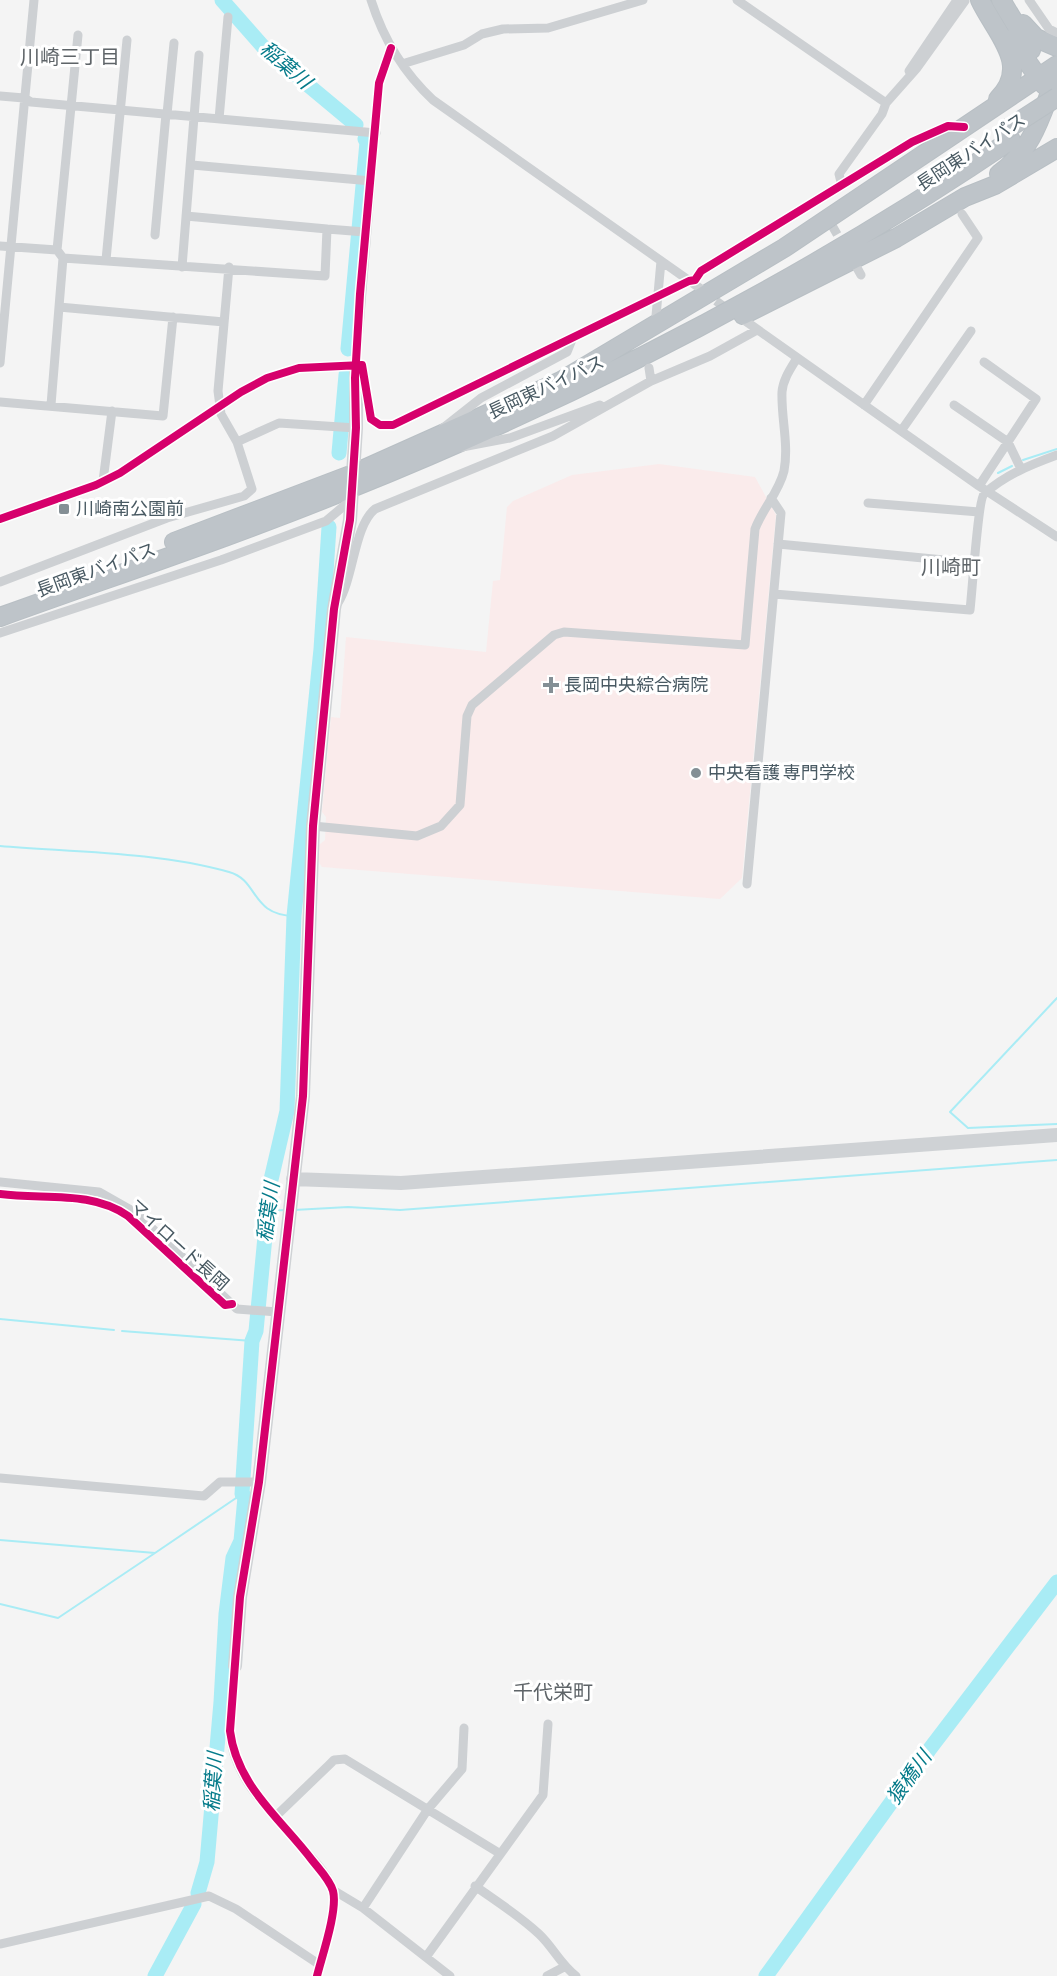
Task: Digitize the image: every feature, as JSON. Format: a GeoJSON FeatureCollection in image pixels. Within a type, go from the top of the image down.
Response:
{"type":"FeatureCollection","features":[{"type":"Feature","properties":{"kind":"highway"},"geometry":{"type":"LineString","coordinates":[[964,127],[1000,97],[1007,89],[1014,73],[1011,55],[980,0]]}},
{"type":"Feature","properties":{"kind":"highway"},"geometry":{"type":"LineString","coordinates":[[986,0],[1053,85]]}},
{"type":"Feature","properties":{"kind":"highway"},"geometry":{"type":"LineString","coordinates":[[963,205],[1010,167],[1032,137],[1045,112],[1053,85],[1001,0]]}},
{"type":"Feature","properties":{"kind":"highway"},"geometry":{"type":"LineString","coordinates":[[1007,0],[1028,31],[1044,43],[1057,47]]}},
{"type":"Feature","properties":{"kind":"highway"},"geometry":{"type":"LineString","coordinates":[[559,382],[767,259],[1007,100],[1053,85]]}},
{"type":"Feature","properties":{"kind":"highway","name":"長岡東バイパス"},"geometry":{"type":"LineString","coordinates":[[435,445],[517,417],[809,266],[1007,135],[1053,85]]}},
{"type":"Feature","properties":{"kind":"highway","name":"長岡東バイパス"},"geometry":{"type":"LineString","coordinates":[[0,617],[352,487],[703,310],[797,259],[1007,135],[1057,111]]}},
{"type":"Feature","properties":{"kind":"highway"},"geometry":{"type":"LineString","coordinates":[[517,417],[555,403],[806,285],[963,205],[1057,148]]}},
{"type":"Feature","properties":{"kind":"highway","name":"長岡東バイパス"},"geometry":{"type":"LineString","coordinates":[[0,604],[352,487]]}},
{"type":"Feature","properties":{"kind":"street"},"geometry":{"type":"LineString","coordinates":[[0,363],[2,302],[11,247],[34,0]]}},
{"type":"Feature","properties":{"kind":"street"},"geometry":{"type":"LineString","coordinates":[[371,0],[391,48],[433,100],[700,289]]}},
{"type":"Feature","properties":{"kind":"street"},"geometry":{"type":"LineString","coordinates":[[402,64],[464,45],[482,34],[503,29],[548,28],[643,0]]}},
{"type":"Feature","properties":{"kind":"street"},"geometry":{"type":"LineString","coordinates":[[736,0],[886,103]]}},
{"type":"Feature","properties":{"kind":"street"},"geometry":{"type":"LineString","coordinates":[[902,87],[914,61],[957,0]]}},
{"type":"Feature","properties":{"kind":"street"},"geometry":{"type":"LineString","coordinates":[[1029,0],[1049,29],[1057,33]]}},
{"type":"Feature","properties":{"kind":"street"},"geometry":{"type":"LineString","coordinates":[[842,186],[839,174],[882,114],[886,103],[902,87],[965,1]]}},
{"type":"Feature","properties":{"kind":"street"},"geometry":{"type":"LineString","coordinates":[[219,118],[228,17]]}},
{"type":"Feature","properties":{"kind":"street"},"geometry":{"type":"LineString","coordinates":[[51,405],[60,306],[60,254],[78,35]]}},
{"type":"Feature","properties":{"kind":"street"},"geometry":{"type":"LineString","coordinates":[[106,260],[127,40]]}},
{"type":"Feature","properties":{"kind":"street"},"geometry":{"type":"LineString","coordinates":[[155,235],[174,43]]}},
{"type":"Feature","properties":{"kind":"street"},"geometry":{"type":"LineString","coordinates":[[391,48],[379,83],[365,232],[347,547],[334,609],[313,826],[303,1096],[275,1312],[257,1482],[240,1597],[230,1731],[232,1748],[245,1778],[275,1817],[309,1855],[333,1890],[363,1908],[450,1976]]}},
{"type":"Feature","properties":{"kind":"street"},"geometry":{"type":"LineString","coordinates":[[182,267],[192,165],[199,55]]}},
{"type":"Feature","properties":{"kind":"street"},"geometry":{"type":"LineString","coordinates":[[0,96],[24,98],[31,102],[376,133]]}},
{"type":"Feature","properties":{"kind":"street"},"geometry":{"type":"LineString","coordinates":[[0,519],[103,481],[144,459],[255,384],[284,372],[319,366],[362,365],[370,419],[380,425],[393,425],[695,280],[700,272],[927,135],[954,124],[964,127]]}},
{"type":"Feature","properties":{"kind":"street"},"geometry":{"type":"LineString","coordinates":[[192,165],[371,181]]}},
{"type":"Feature","properties":{"kind":"street"},"geometry":{"type":"LineString","coordinates":[[816,200],[824,211]]}},
{"type":"Feature","properties":{"kind":"street"},"geometry":{"type":"LineString","coordinates":[[864,405],[978,238],[963,205]]}},
{"type":"Feature","properties":{"kind":"street"},"geometry":{"type":"LineString","coordinates":[[186,216],[365,232]]}},
{"type":"Feature","properties":{"kind":"street"},"geometry":{"type":"LineString","coordinates":[[0,246],[106,260],[182,267],[229,267],[325,276],[327,229]]}},
{"type":"Feature","properties":{"kind":"street"},"geometry":{"type":"LineString","coordinates":[[656,315],[655,300],[661,261]]}},
{"type":"Feature","properties":{"kind":"street"},"geometry":{"type":"LineString","coordinates":[[0,582],[167,518],[244,496],[252,489],[237,442],[219,408],[218,391],[229,267]]}},
{"type":"Feature","properties":{"kind":"street"},"geometry":{"type":"LineString","coordinates":[[60,306],[224,321]]}},
{"type":"Feature","properties":{"kind":"street"},"geometry":{"type":"LineString","coordinates":[[0,402],[163,416],[172,317]]}},
{"type":"Feature","properties":{"kind":"street"},"geometry":{"type":"LineString","coordinates":[[744,321],[979,486],[1057,537]]}},
{"type":"Feature","properties":{"kind":"street"},"geometry":{"type":"LineString","coordinates":[[334,609],[347,588],[365,521],[375,509],[553,436],[651,381],[710,356],[757,330]]}},
{"type":"Feature","properties":{"kind":"street"},"geometry":{"type":"LineString","coordinates":[[901,431],[970,331]]}},
{"type":"Feature","properties":{"kind":"street"},"geometry":{"type":"LineString","coordinates":[[435,445],[464,408],[567,352],[573,337]]}},
{"type":"Feature","properties":{"kind":"street"},"geometry":{"type":"LineString","coordinates":[[313,826],[417,836],[441,826],[460,805],[466,716],[472,705],[554,634],[564,632],[745,645],[755,529],[771,498],[779,488],[784,470],[786,447],[782,392],[786,378],[797,358]]}},
{"type":"Feature","properties":{"kind":"street"},"geometry":{"type":"LineString","coordinates":[[979,486],[1036,399],[984,362]]}},
{"type":"Feature","properties":{"kind":"street"},"geometry":{"type":"LineString","coordinates":[[649,368],[651,381]]}},
{"type":"Feature","properties":{"kind":"street"},"geometry":{"type":"LineString","coordinates":[[435,445],[510,438],[625,396]]}},
{"type":"Feature","properties":{"kind":"street"},"geometry":{"type":"LineString","coordinates":[[954,405],[1008,442],[1021,469]]}},
{"type":"Feature","properties":{"kind":"street"},"geometry":{"type":"LineString","coordinates":[[103,481],[112,411]]}},
{"type":"Feature","properties":{"kind":"street"},"geometry":{"type":"LineString","coordinates":[[237,442],[279,423],[352,428]]}},
{"type":"Feature","properties":{"kind":"street"},"geometry":{"type":"LineString","coordinates":[[774,594],[970,610],[979,512],[983,495],[997,483],[1021,469],[1057,454]]}},
{"type":"Feature","properties":{"kind":"street"},"geometry":{"type":"LineString","coordinates":[[0,633],[263,545],[326,521],[352,487]]}},
{"type":"Feature","properties":{"kind":"street"},"geometry":{"type":"LineString","coordinates":[[747,884],[781,513],[771,498]]}},
{"type":"Feature","properties":{"kind":"street"},"geometry":{"type":"LineString","coordinates":[[868,503],[979,512]]}},
{"type":"Feature","properties":{"kind":"street"},"geometry":{"type":"LineString","coordinates":[[778,544],[975,563]]}},
{"type":"Feature","properties":{"kind":"street"},"geometry":{"type":"LineString","coordinates":[[293,1179],[401,1183],[1057,1135]]}},
{"type":"Feature","properties":{"kind":"street"},"geometry":{"type":"LineString","coordinates":[[0,1182],[99,1192],[114,1199],[136,1213],[237,1309],[275,1312]]}},
{"type":"Feature","properties":{"kind":"street"},"geometry":{"type":"LineString","coordinates":[[0,1478],[204,1496],[220,1482],[233,1480],[257,1482]]}},
{"type":"Feature","properties":{"kind":"street"},"geometry":{"type":"LineString","coordinates":[[426,1958],[475,1886],[543,1795],[548,1724]]}},
{"type":"Feature","properties":{"kind":"street"},"geometry":{"type":"LineString","coordinates":[[363,1908],[428,1809],[462,1769],[464,1728]]}},
{"type":"Feature","properties":{"kind":"street"},"geometry":{"type":"LineString","coordinates":[[275,1817],[330,1764],[340,1758],[353,1762],[499,1853]]}},
{"type":"Feature","properties":{"kind":"street"},"geometry":{"type":"LineString","coordinates":[[475,1886],[538,1933],[564,1967],[576,1976]]}},
{"type":"Feature","properties":{"kind":"street"},"geometry":{"type":"LineString","coordinates":[[317,1976],[331,1915],[333,1890]]}},
{"type":"Feature","properties":{"kind":"street"},"geometry":{"type":"LineString","coordinates":[[0,1944],[209,1896],[236,1909],[320,1965]]}},
{"type":"Feature","properties":{"kind":"street"},"geometry":{"type":"LineString","coordinates":[[547,1976],[564,1967]]}},
{"type":"Feature","properties":{"kind":"shaded area","name":"長岡中央綜合病院"},"geometry":{"type":"Polygon","coordinates":[[[659,464],[755,477],[776,515],[742,878],[720,899],[322,867],[318,861],[319,845],[325,840],[326,817],[322,812],[331,717],[340,718],[346,637],[486,652],[493,581],[500,580],[507,507],[513,501],[572,475],[659,464]]]}},
{"type":"Feature","properties":{"kind":"waterway","name":"稲葉川"},"geometry":{"type":"LineString","coordinates":[[222,0],[266,50],[356,125]]}},
{"type":"Feature","properties":{"kind":"waterway","name":"稲葉川"},"geometry":{"type":"LineString","coordinates":[[348,349],[367,142],[365,139]]}},
{"type":"Feature","properties":{"kind":"waterway","name":"稲葉川"},"geometry":{"type":"LineString","coordinates":[[339,453],[346,375]]}},
{"type":"Feature","properties":{"kind":"waterway"},"geometry":{"type":"LineString","coordinates":[[1023,460],[1057,449]]}},
{"type":"Feature","properties":{"kind":"waterway"},"geometry":{"type":"LineString","coordinates":[[998,473],[1012,466]]}},
{"type":"Feature","properties":{"kind":"waterway","name":"稲葉川"},"geometry":{"type":"LineString","coordinates":[[198,1893],[207,1862],[226,1614],[233,1558],[241,1541],[252,1341],[256,1331],[270,1184],[287,1111],[294,916],[321,649],[329,527]]}},
{"type":"Feature","properties":{"kind":"waterway"},"geometry":{"type":"LineString","coordinates":[[0,846],[145,857],[202,865],[239,876],[262,904],[270,910],[294,916]]}},
{"type":"Feature","properties":{"kind":"waterway"},"geometry":{"type":"LineString","coordinates":[[1057,998],[950,1112],[968,1128],[1057,1124]]}},
{"type":"Feature","properties":{"kind":"waterway"},"geometry":{"type":"LineString","coordinates":[[294,1210],[348,1207],[400,1210],[1057,1160]]}},
{"type":"Feature","properties":{"kind":"waterway"},"geometry":{"type":"LineString","coordinates":[[267,1211],[285,1210]]}},
{"type":"Feature","properties":{"kind":"waterway"},"geometry":{"type":"LineString","coordinates":[[0,1319],[114,1330]]}},
{"type":"Feature","properties":{"kind":"waterway"},"geometry":{"type":"LineString","coordinates":[[122,1331],[252,1341]]}},
{"type":"Feature","properties":{"kind":"waterway"},"geometry":{"type":"LineString","coordinates":[[0,1540],[155,1553],[242,1494]]}},
{"type":"Feature","properties":{"kind":"waterway"},"geometry":{"type":"LineString","coordinates":[[0,1604],[58,1618],[155,1553]]}},
{"type":"Feature","properties":{"kind":"waterway","name":"猿橋川"},"geometry":{"type":"LineString","coordinates":[[766,1976],[929,1750],[1057,1582]]}},
{"type":"Feature","properties":{"kind":"waterway","name":"稲葉川"},"geometry":{"type":"LineString","coordinates":[[155,1976],[194,1904]]}},
{"type":"Feature","properties":{"kind":"tunnel"},"geometry":{"type":"LineString","coordinates":[[826,215],[845,248]]}},
{"type":"Feature","properties":{"kind":"tunnel"},"geometry":{"type":"LineString","coordinates":[[705,293],[730,311]]}},
{"type":"Feature","properties":{"kind":"cycle path"},"geometry":{"type":"LineString","coordinates":[[317,1976],[331,1921],[333,1891],[324,1875],[251,1785],[241,1769],[230,1731],[240,1597],[259,1482],[303,1096],[313,826],[334,609],[350,520],[356,428],[355,378],[360,294],[379,83],[391,48]]}},
{"type":"Feature","properties":{"kind":"cycle path"},"geometry":{"type":"LineString","coordinates":[[0,519],[96,485],[120,473],[241,392],[267,378],[299,368],[362,365],[371,419],[380,425],[393,425],[695,280],[701,271],[912,142],[948,126],[964,127]]}},
{"type":"Feature","properties":{"kind":"cycle path","name":"マイロード長岡"},"geometry":{"type":"LineString","coordinates":[[0,1194],[82,1199],[114,1208],[128,1216],[225,1305],[232,1304]]}},
{"type":"Feature","properties":{"kind":"place","name":"川崎南公園前"},"geometry":{"type":"Point","coordinates":[64,509]}},
{"type":"Feature","properties":{"kind":"place","name":"長岡中央綜合病院"},"geometry":{"type":"Point","coordinates":[551,685]}},
{"type":"Feature","properties":{"kind":"place","name":"中央看護 専門学校"},"geometry":{"type":"Point","coordinates":[696,773]}},
{"type":"Feature","properties":{"kind":"district","name":"川崎三丁目"},"geometry":{"type":"Point","coordinates":[70,57]}},
{"type":"Feature","properties":{"kind":"district","name":"川崎町"},"geometry":{"type":"Point","coordinates":[951,567]}},
{"type":"Feature","properties":{"kind":"district","name":"千代栄町"},"geometry":{"type":"Point","coordinates":[553,1692]}}]}
